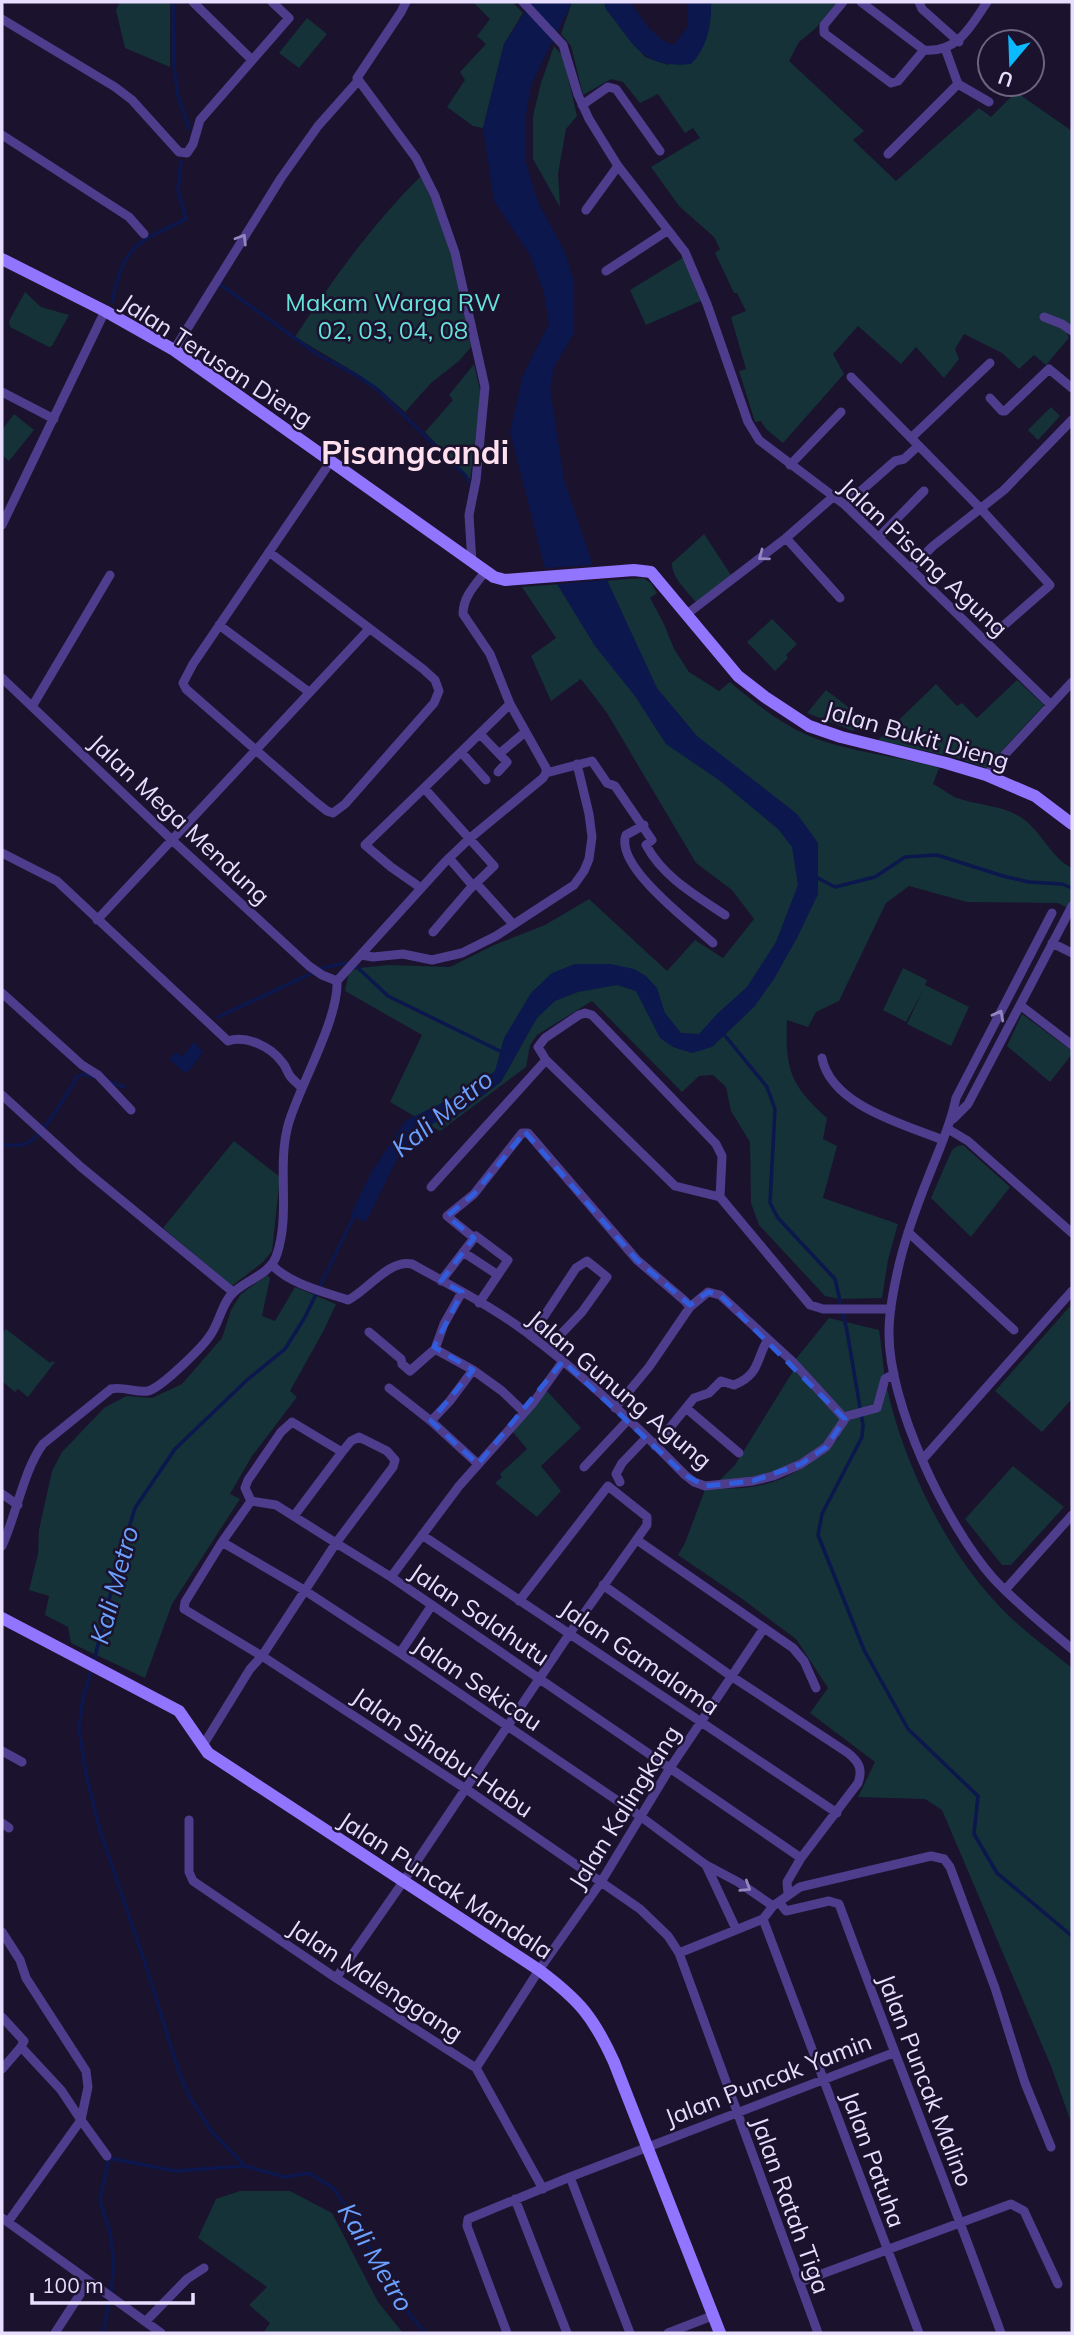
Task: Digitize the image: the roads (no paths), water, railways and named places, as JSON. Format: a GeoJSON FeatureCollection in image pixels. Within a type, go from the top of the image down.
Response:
{"type":"FeatureCollection","features":[{"type":"Feature","properties":{"kind":"street"},"geometry":{"type":"LineString","coordinates":[[193,2],[253,60]]}},
{"type":"Feature","properties":{"kind":"street"},"geometry":{"type":"LineString","coordinates":[[2,19],[115,87],[132,100],[183,154],[187,153],[193,144],[200,120],[289,18],[272,2]]}},
{"type":"Feature","properties":{"kind":"street"},"geometry":{"type":"LineString","coordinates":[[174,350],[281,178],[318,126],[358,81],[406,2]]}},
{"type":"Feature","properties":{"kind":"street","name":"Jalan Pisang Agung"},"geometry":{"type":"LineString","coordinates":[[523,2],[557,37],[566,51],[582,105],[618,166],[685,252],[695,272],[748,422],[759,440],[845,505],[1051,705]]}},
{"type":"Feature","properties":{"kind":"street"},"geometry":{"type":"LineString","coordinates":[[843,2],[824,25],[824,33],[888,82],[898,81],[924,50]]}},
{"type":"Feature","properties":{"kind":"street"},"geometry":{"type":"LineString","coordinates":[[861,2],[924,50],[945,48],[959,42],[988,2]]}},
{"type":"Feature","properties":{"kind":"street"},"geometry":{"type":"LineString","coordinates":[[919,2],[922,9],[959,42]]}},
{"type":"Feature","properties":{"kind":"street"},"geometry":{"type":"LineString","coordinates":[[945,48],[958,84],[989,102]]}},
{"type":"Feature","properties":{"kind":"street"},"geometry":{"type":"LineString","coordinates":[[358,81],[416,158],[435,196],[455,253],[485,387],[469,521],[472,563]]}},
{"type":"Feature","properties":{"kind":"street"},"geometry":{"type":"LineString","coordinates":[[888,154],[958,84]]}},
{"type":"Feature","properties":{"kind":"street"},"geometry":{"type":"LineString","coordinates":[[582,105],[608,87],[616,89],[660,151]]}},
{"type":"Feature","properties":{"kind":"street"},"geometry":{"type":"LineString","coordinates":[[2,135],[129,217],[144,234]]}},
{"type":"Feature","properties":{"kind":"street"},"geometry":{"type":"LineString","coordinates":[[586,210],[618,166]]}},
{"type":"Feature","properties":{"kind":"street"},"geometry":{"type":"LineString","coordinates":[[606,271],[667,231]]}},
{"type":"Feature","properties":{"kind":"street","name":"Jalan Terusan Dieng"},"geometry":{"type":"LineString","coordinates":[[2,259],[106,311],[174,350],[494,578],[505,580],[634,570]]}},
{"type":"Feature","properties":{"kind":"street"},"geometry":{"type":"LineString","coordinates":[[2,525],[106,311]]}},
{"type":"Feature","properties":{"kind":"street"},"geometry":{"type":"LineString","coordinates":[[1044,317],[1072,331]]}},
{"type":"Feature","properties":{"kind":"street"},"geometry":{"type":"LineString","coordinates":[[911,438],[990,363]]}},
{"type":"Feature","properties":{"kind":"street"},"geometry":{"type":"LineString","coordinates":[[990,398],[1005,411],[1049,369],[1072,388]]}},
{"type":"Feature","properties":{"kind":"street"},"geometry":{"type":"LineString","coordinates":[[851,377],[981,509],[1050,585],[986,641]]}},
{"type":"Feature","properties":{"kind":"street"},"geometry":{"type":"LineString","coordinates":[[2,392],[54,419]]}},
{"type":"Feature","properties":{"kind":"street"},"geometry":{"type":"LineString","coordinates":[[790,465],[841,412]]}},
{"type":"Feature","properties":{"kind":"street"},"geometry":{"type":"LineString","coordinates":[[911,568],[933,546],[1004,490],[1072,420]]}},
{"type":"Feature","properties":{"kind":"street"},"geometry":{"type":"LineString","coordinates":[[845,505],[895,461],[904,459],[918,446]]}},
{"type":"Feature","properties":{"kind":"street"},"geometry":{"type":"LineString","coordinates":[[269,552],[435,680],[439,691],[435,703],[345,804],[333,813],[312,799],[186,689],[183,683],[219,625],[331,461]]}},
{"type":"Feature","properties":{"kind":"street"},"geometry":{"type":"LineString","coordinates":[[879,537],[924,491]]}},
{"type":"Feature","properties":{"kind":"street"},"geometry":{"type":"LineString","coordinates":[[687,614],[786,538],[834,496]]}},
{"type":"Feature","properties":{"kind":"street"},"geometry":{"type":"LineString","coordinates":[[786,538],[840,598]]}},
{"type":"Feature","properties":{"kind":"street","name":"Jalan Bukit Dieng"},"geometry":{"type":"LineString","coordinates":[[634,570],[654,574],[738,676],[809,726],[986,775],[1035,796],[1072,824]]}},
{"type":"Feature","properties":{"kind":"street"},"geometry":{"type":"LineString","coordinates":[[2,1546],[33,1463],[43,1444],[111,1389],[153,1389],[177,1370],[211,1334],[233,1292],[272,1265],[281,1234],[286,1137],[328,1023],[337,993],[337,981],[449,858],[546,773],[546,768],[510,704],[489,654],[463,614],[469,593],[485,572]]}},
{"type":"Feature","properties":{"kind":"street"},"geometry":{"type":"LineString","coordinates":[[33,705],[110,575]]}},
{"type":"Feature","properties":{"kind":"street"},"geometry":{"type":"LineString","coordinates":[[219,625],[309,692]]}},
{"type":"Feature","properties":{"kind":"street"},"geometry":{"type":"LineString","coordinates":[[97,920],[369,629]]}},
{"type":"Feature","properties":{"kind":"street","name":"Jalan Mega Mendung"},"geometry":{"type":"LineString","coordinates":[[2,678],[172,840],[309,965],[320,974],[337,981]]}},
{"type":"Feature","properties":{"kind":"street"},"geometry":{"type":"LineString","coordinates":[[986,775],[1072,682]]}},
{"type":"Feature","properties":{"kind":"street"},"geometry":{"type":"LineString","coordinates":[[421,888],[365,845],[510,704]]}},
{"type":"Feature","properties":{"kind":"street"},"geometry":{"type":"LineString","coordinates":[[499,754],[524,733]]}},
{"type":"Feature","properties":{"kind":"street"},"geometry":{"type":"LineString","coordinates":[[480,734],[507,762],[498,772]]}},
{"type":"Feature","properties":{"kind":"street"},"geometry":{"type":"LineString","coordinates":[[461,752],[486,780]]}},
{"type":"Feature","properties":{"kind":"street"},"geometry":{"type":"LineString","coordinates":[[546,773],[592,761],[607,783],[615,786],[644,825],[652,840],[646,845],[654,860],[682,886],[725,915]]}},
{"type":"Feature","properties":{"kind":"street"},"geometry":{"type":"LineString","coordinates":[[358,958],[403,954],[432,960],[450,957],[474,948],[574,885],[589,859],[592,837],[577,764]]}},
{"type":"Feature","properties":{"kind":"street"},"geometry":{"type":"LineString","coordinates":[[424,788],[494,866],[433,932]]}},
{"type":"Feature","properties":{"kind":"street"},"geometry":{"type":"LineString","coordinates":[[644,825],[626,835],[623,842],[627,853],[658,895],[713,943]]}},
{"type":"Feature","properties":{"kind":"street"},"geometry":{"type":"LineString","coordinates":[[2,853],[57,881],[228,1041],[234,1039],[255,1042],[271,1051],[284,1063],[288,1075],[302,1088]]}},
{"type":"Feature","properties":{"kind":"street"},"geometry":{"type":"LineString","coordinates":[[449,858],[513,924]]}},
{"type":"Feature","properties":{"kind":"street"},"geometry":{"type":"LineString","coordinates":[[950,1125],[968,1104],[1072,907]]}},
{"type":"Feature","properties":{"kind":"street"},"geometry":{"type":"LineString","coordinates":[[1052,913],[956,1098],[950,1125],[908,1232],[897,1275],[889,1332],[894,1374],[904,1409],[935,1490],[992,1577],[1072,1648]]}},
{"type":"Feature","properties":{"kind":"street"},"geometry":{"type":"LineString","coordinates":[[1052,943],[1072,953]]}},
{"type":"Feature","properties":{"kind":"street"},"geometry":{"type":"LineString","coordinates":[[1027,962],[1039,968]]}},
{"type":"Feature","properties":{"kind":"street"},"geometry":{"type":"LineString","coordinates":[[2,993],[82,1065],[97,1075],[131,1110]]}},
{"type":"Feature","properties":{"kind":"street"},"geometry":{"type":"LineString","coordinates":[[1020,1005],[1072,1045]]}},
{"type":"Feature","properties":{"kind":"street"},"geometry":{"type":"LineString","coordinates":[[720,1198],[720,1150],[592,1015],[581,1014],[543,1039],[538,1047],[546,1060],[675,1186],[720,1198],[807,1301],[818,1308],[891,1309]]}},
{"type":"Feature","properties":{"kind":"street"},"geometry":{"type":"LineString","coordinates":[[986,1040],[997,1046]]}},
{"type":"Feature","properties":{"kind":"street"},"geometry":{"type":"LineString","coordinates":[[822,1058],[834,1085],[850,1098],[886,1117],[943,1140]]}},
{"type":"Feature","properties":{"kind":"street"},"geometry":{"type":"LineString","coordinates":[[431,1187],[546,1060]]}},
{"type":"Feature","properties":{"kind":"street"},"geometry":{"type":"LineString","coordinates":[[2,1095],[81,1167],[233,1292]]}},
{"type":"Feature","properties":{"kind":"street"},"geometry":{"type":"LineString","coordinates":[[956,1098],[968,1104]]}},
{"type":"Feature","properties":{"kind":"street"},"geometry":{"type":"LineString","coordinates":[[950,1125],[1072,1233]]}},
{"type":"Feature","properties":{"kind":"street"},"geometry":{"type":"LineString","coordinates":[[480,1303],[508,1260],[447,1216],[474,1194],[524,1132],[528,1133],[637,1260],[690,1307]]}},
{"type":"Feature","properties":{"kind":"street"},"geometry":{"type":"LineString","coordinates":[[908,1232],[1014,1330]]}},
{"type":"Feature","properties":{"kind":"street"},"geometry":{"type":"LineString","coordinates":[[441,1280],[474,1238]]}},
{"type":"Feature","properties":{"kind":"street"},"geometry":{"type":"LineString","coordinates":[[463,1252],[498,1275]]}},
{"type":"Feature","properties":{"kind":"street"},"geometry":{"type":"LineString","coordinates":[[531,1336],[576,1268],[587,1261],[607,1277],[563,1332]]}},
{"type":"Feature","properties":{"kind":"street","name":"Jalan Gunung Agung"},"geometry":{"type":"LineString","coordinates":[[272,1265],[297,1281],[342,1298],[352,1299],[380,1275],[405,1263],[412,1264],[480,1303],[549,1348],[685,1475],[705,1486],[773,1476],[811,1458],[827,1447],[848,1416]]}},
{"type":"Feature","properties":{"kind":"street"},"geometry":{"type":"LineString","coordinates":[[923,1460],[1072,1291]]}},
{"type":"Feature","properties":{"kind":"street"},"geometry":{"type":"LineString","coordinates":[[369,1332],[401,1359],[402,1364],[410,1371],[435,1348],[462,1292]]}},
{"type":"Feature","properties":{"kind":"street"},"geometry":{"type":"LineString","coordinates":[[615,1408],[649,1367],[690,1307],[706,1294],[717,1293],[848,1416],[877,1408],[885,1379],[894,1374]]}},
{"type":"Feature","properties":{"kind":"street"},"geometry":{"type":"LineString","coordinates":[[655,1446],[694,1398],[709,1393],[721,1381],[734,1385],[752,1375],[768,1339]]}},
{"type":"Feature","properties":{"kind":"street"},"geometry":{"type":"LineString","coordinates":[[435,1348],[473,1370],[502,1391],[524,1412]]}},
{"type":"Feature","properties":{"kind":"street"},"geometry":{"type":"LineString","coordinates":[[391,1577],[478,1464],[524,1412],[563,1361]]}},
{"type":"Feature","properties":{"kind":"street"},"geometry":{"type":"LineString","coordinates":[[431,1421],[473,1370]]}},
{"type":"Feature","properties":{"kind":"street"},"geometry":{"type":"LineString","coordinates":[[389,1388],[431,1421],[478,1464]]}},
{"type":"Feature","properties":{"kind":"street"},"geometry":{"type":"LineString","coordinates":[[686,1408],[739,1453]]}},
{"type":"Feature","properties":{"kind":"street"},"geometry":{"type":"LineString","coordinates":[[584,1467],[628,1420]]}},
{"type":"Feature","properties":{"kind":"street"},"geometry":{"type":"LineString","coordinates":[[222,1542],[251,1501],[246,1492],[246,1483],[289,1423],[295,1422],[342,1452]]}},
{"type":"Feature","properties":{"kind":"street"},"geometry":{"type":"LineString","coordinates":[[202,1747],[250,1669],[262,1656],[304,1590],[395,1464],[395,1460],[387,1451],[359,1437],[351,1441],[294,1516]]}},
{"type":"Feature","properties":{"kind":"street"},"geometry":{"type":"LineString","coordinates":[[620,1482],[616,1474],[619,1467],[646,1438]]}},
{"type":"Feature","properties":{"kind":"street"},"geometry":{"type":"LineString","coordinates":[[336,1978],[570,1633],[637,1540],[647,1525],[647,1517],[608,1486],[519,1601]]}},
{"type":"Feature","properties":{"kind":"street"},"geometry":{"type":"LineString","coordinates":[[2,1494],[18,1505]]}},
{"type":"Feature","properties":{"kind":"street","name":"Jalan Salahutu"},"geometry":{"type":"LineString","coordinates":[[251,1501],[276,1505],[391,1577],[801,1858]]}},
{"type":"Feature","properties":{"kind":"street"},"geometry":{"type":"LineString","coordinates":[[1005,1590],[1072,1515]]}},
{"type":"Feature","properties":{"kind":"street","name":"Jalan Gamalama"},"geometry":{"type":"LineString","coordinates":[[422,1535],[837,1812]]}},
{"type":"Feature","properties":{"kind":"street"},"geometry":{"type":"LineString","coordinates":[[637,1540],[793,1648],[804,1661],[816,1688]]}},
{"type":"Feature","properties":{"kind":"street","name":"Jalan Sekicau"},"geometry":{"type":"LineString","coordinates":[[222,1542],[304,1590],[400,1653],[640,1816],[706,1865],[776,1904]]}},
{"type":"Feature","properties":{"kind":"street","name":"Jalan Sihabu-Habu"},"geometry":{"type":"LineString","coordinates":[[222,1542],[185,1602],[184,1609],[262,1656],[601,1882]]}},
{"type":"Feature","properties":{"kind":"street"},"geometry":{"type":"LineString","coordinates":[[603,1586],[856,1760],[861,1775],[858,1783],[801,1858],[787,1882],[788,1894]]}},
{"type":"Feature","properties":{"kind":"street"},"geometry":{"type":"LineString","coordinates":[[400,1653],[432,1605]]}},
{"type":"Feature","properties":{"kind":"street","name":"Jalan Puncak Mandala"},"geometry":{"type":"LineString","coordinates":[[2,1618],[167,1704],[183,1716],[202,1747],[237,1773],[562,1987],[586,2011],[600,2032],[648,2147]]}},
{"type":"Feature","properties":{"kind":"street","name":"Jalan Kalingkang"},"geometry":{"type":"LineString","coordinates":[[476,2068],[539,1970],[601,1882],[670,1768],[764,1628]]}},
{"type":"Feature","properties":{"kind":"street"},"geometry":{"type":"LineString","coordinates":[[2,1751],[22,1762]]}},
{"type":"Feature","properties":{"kind":"street","name":"Jalan Malenggang"},"geometry":{"type":"LineString","coordinates":[[189,1820],[189,1872],[193,1881],[476,2068],[543,2189]]}},
{"type":"Feature","properties":{"kind":"street"},"geometry":{"type":"LineString","coordinates":[[679,1954],[763,1919],[788,1894],[808,1884],[931,1856],[944,1859],[955,1879],[995,1988],[1025,2083],[1051,2147]]}},
{"type":"Feature","properties":{"kind":"street"},"geometry":{"type":"LineString","coordinates":[[706,1865],[736,1929]]}},
{"type":"Feature","properties":{"kind":"street","name":"Jalan Ratah Tiga"},"geometry":{"type":"LineString","coordinates":[[601,1882],[640,1909],[668,1936],[679,1954],[818,2333]]}},
{"type":"Feature","properties":{"kind":"street","name":"Jalan Puncak Malino"},"geometry":{"type":"LineString","coordinates":[[776,1904],[786,1911],[829,1901],[839,1904],[893,2053],[1001,2333]]}},
{"type":"Feature","properties":{"kind":"street","name":"Jalan Patuha"},"geometry":{"type":"LineString","coordinates":[[763,1919],[919,2333]]}},
{"type":"Feature","properties":{"kind":"street"},"geometry":{"type":"LineString","coordinates":[[2,1932],[20,1960],[26,1978],[86,2071],[88,2087],[81,2120],[5,2220],[161,2333]]}},
{"type":"Feature","properties":{"kind":"street"},"geometry":{"type":"LineString","coordinates":[[2,2017],[23,2040],[21,2047],[2,2069]]}},
{"type":"Feature","properties":{"kind":"street"},"geometry":{"type":"LineString","coordinates":[[21,2047],[61,2090],[107,2156]]}},
{"type":"Feature","properties":{"kind":"street","name":"Jalan Puncak Yamin"},"geometry":{"type":"LineString","coordinates":[[720,2333],[648,2147],[893,2053]]}},
{"type":"Feature","properties":{"kind":"street"},"geometry":{"type":"LineString","coordinates":[[508,2333],[467,2226],[468,2219],[648,2147]]}},
{"type":"Feature","properties":{"kind":"street"},"geometry":{"type":"LineString","coordinates":[[570,2177],[630,2333]]}},
{"type":"Feature","properties":{"kind":"street"},"geometry":{"type":"LineString","coordinates":[[515,2199],[567,2333]]}},
{"type":"Feature","properties":{"kind":"street"},"geometry":{"type":"LineString","coordinates":[[800,2282],[888,2251],[1006,2204],[1021,2208],[1058,2284]]}},
{"type":"Feature","properties":{"kind":"street"},"geometry":{"type":"LineString","coordinates":[[146,2321],[189,2277],[204,2268]]}},
{"type":"Feature","properties":{"kind":"street"},"geometry":{"type":"LineString","coordinates":[[55,2333],[88,2281]]}},
{"type":"Feature","properties":{"kind":"street"},"geometry":{"type":"LineString","coordinates":[[668,2333],[712,2316]]}},
{"type":"Feature","properties":{"kind":"water"},"geometry":{"type":"Polygon","coordinates":[[[532,2],[572,2],[531,85],[525,122],[525,160],[538,202],[565,252],[573,278],[573,335],[554,367],[550,389],[564,480],[593,565],[545,568],[510,432],[523,375],[549,324],[544,292],[530,255],[494,201],[483,128],[504,44],[532,2]]]}},
{"type":"Feature","properties":{"kind":"water"},"geometry":{"type":"Polygon","coordinates":[[[604,2],[631,2],[655,34],[674,45],[688,26],[688,2],[711,2],[711,19],[705,43],[691,64],[674,65],[650,58],[632,43],[606,9],[604,2]]]}},
{"type":"Feature","properties":{"kind":"water"},"geometry":{"type":"Polygon","coordinates":[[[607,580],[657,688],[697,736],[797,814],[818,843],[818,894],[774,979],[754,1007],[712,1047],[692,1053],[673,1047],[660,1038],[636,991],[617,985],[578,992],[555,1001],[537,1018],[501,1082],[456,1116],[434,1123],[400,1153],[366,1222],[350,1216],[371,1173],[405,1121],[464,1092],[495,1071],[504,1038],[531,993],[552,973],[575,964],[610,964],[634,969],[646,976],[657,988],[665,1013],[681,1033],[699,1034],[747,987],[776,942],[798,885],[792,847],[778,829],[719,780],[666,744],[635,696],[595,646],[557,584],[607,580]]]}},
{"type":"Feature","properties":{"kind":"water"},"geometry":{"type":"Polygon","coordinates":[[[194,1042],[203,1052],[189,1071],[184,1072],[169,1059],[176,1052],[182,1057],[194,1042]]]}},
{"type":"Feature","properties":{"kind":"waterway"},"geometry":{"type":"LineString","coordinates":[[173,2],[174,66],[178,96],[189,128]]}},
{"type":"Feature","properties":{"kind":"waterway"},"geometry":{"type":"LineString","coordinates":[[112,302],[122,268],[134,248],[154,234],[186,219],[178,190],[181,161]]}},
{"type":"Feature","properties":{"kind":"waterway"},"geometry":{"type":"LineString","coordinates":[[221,285],[317,354],[378,390],[469,482]]}},
{"type":"Feature","properties":{"kind":"waterway"},"geometry":{"type":"LineString","coordinates":[[816,877],[835,887],[875,877],[905,857],[937,855],[1003,876],[1029,882],[1062,884],[1072,888]]}},
{"type":"Feature","properties":{"kind":"waterway"},"geometry":{"type":"LineString","coordinates":[[218,1017],[323,968],[346,963],[356,966],[388,996],[504,1053]]}},
{"type":"Feature","properties":{"kind":"waterway"},"geometry":{"type":"LineString","coordinates":[[722,1032],[767,1087],[775,1109],[770,1203],[778,1218],[835,1279],[847,1331],[863,1425],[862,1437],[822,1514],[818,1535],[864,1650],[908,1729],[978,1796],[974,1834],[997,1873],[1072,1936]]}},
{"type":"Feature","properties":{"kind":"waterway"},"geometry":{"type":"LineString","coordinates":[[2,1145],[22,1145],[31,1141],[54,1115],[77,1077],[84,1074],[94,1077]]}},
{"type":"Feature","properties":{"kind":"waterway"},"geometry":{"type":"LineString","coordinates":[[108,1081],[124,1087]]}},
{"type":"Feature","properties":{"kind":"waterway","name":"Kali Metro"},"geometry":{"type":"LineString","coordinates":[[94,1661],[135,1508],[175,1449],[247,1380],[285,1349],[305,1317],[355,1214]]}},
{"type":"Feature","properties":{"kind":"waterway","name":"Kali Metro"},"geometry":{"type":"LineString","coordinates":[[92,1668],[83,1698],[79,1729],[86,1774],[100,1831],[189,2096],[212,2132],[245,2166],[285,2177],[309,2173],[333,2188],[356,2220],[398,2300],[425,2333]]}},
{"type":"Feature","properties":{"kind":"waterway"},"geometry":{"type":"LineString","coordinates":[[111,2291],[114,2264],[110,2232],[100,2200],[109,2158],[175,2171],[243,2166]]}},
{"type":"Feature","properties":{"kind":"waterway"},"geometry":{"type":"LineString","coordinates":[[103,2333],[109,2302]]}},
{"type":"Feature","properties":{"kind":"tunnel"},"geometry":{"type":"LineString","coordinates":[[550,1347],[563,1332]]}},
{"type":"Feature","properties":{"kind":"district","name":"Pisangcandi"},"geometry":{"type":"Point","coordinates":[415,452]}},
{"type":"Feature","properties":{"kind":"park label","name":"Makam Warga RW 02, 03, 04, 08"},"geometry":{"type":"Point","coordinates":[393,316]}}]}
